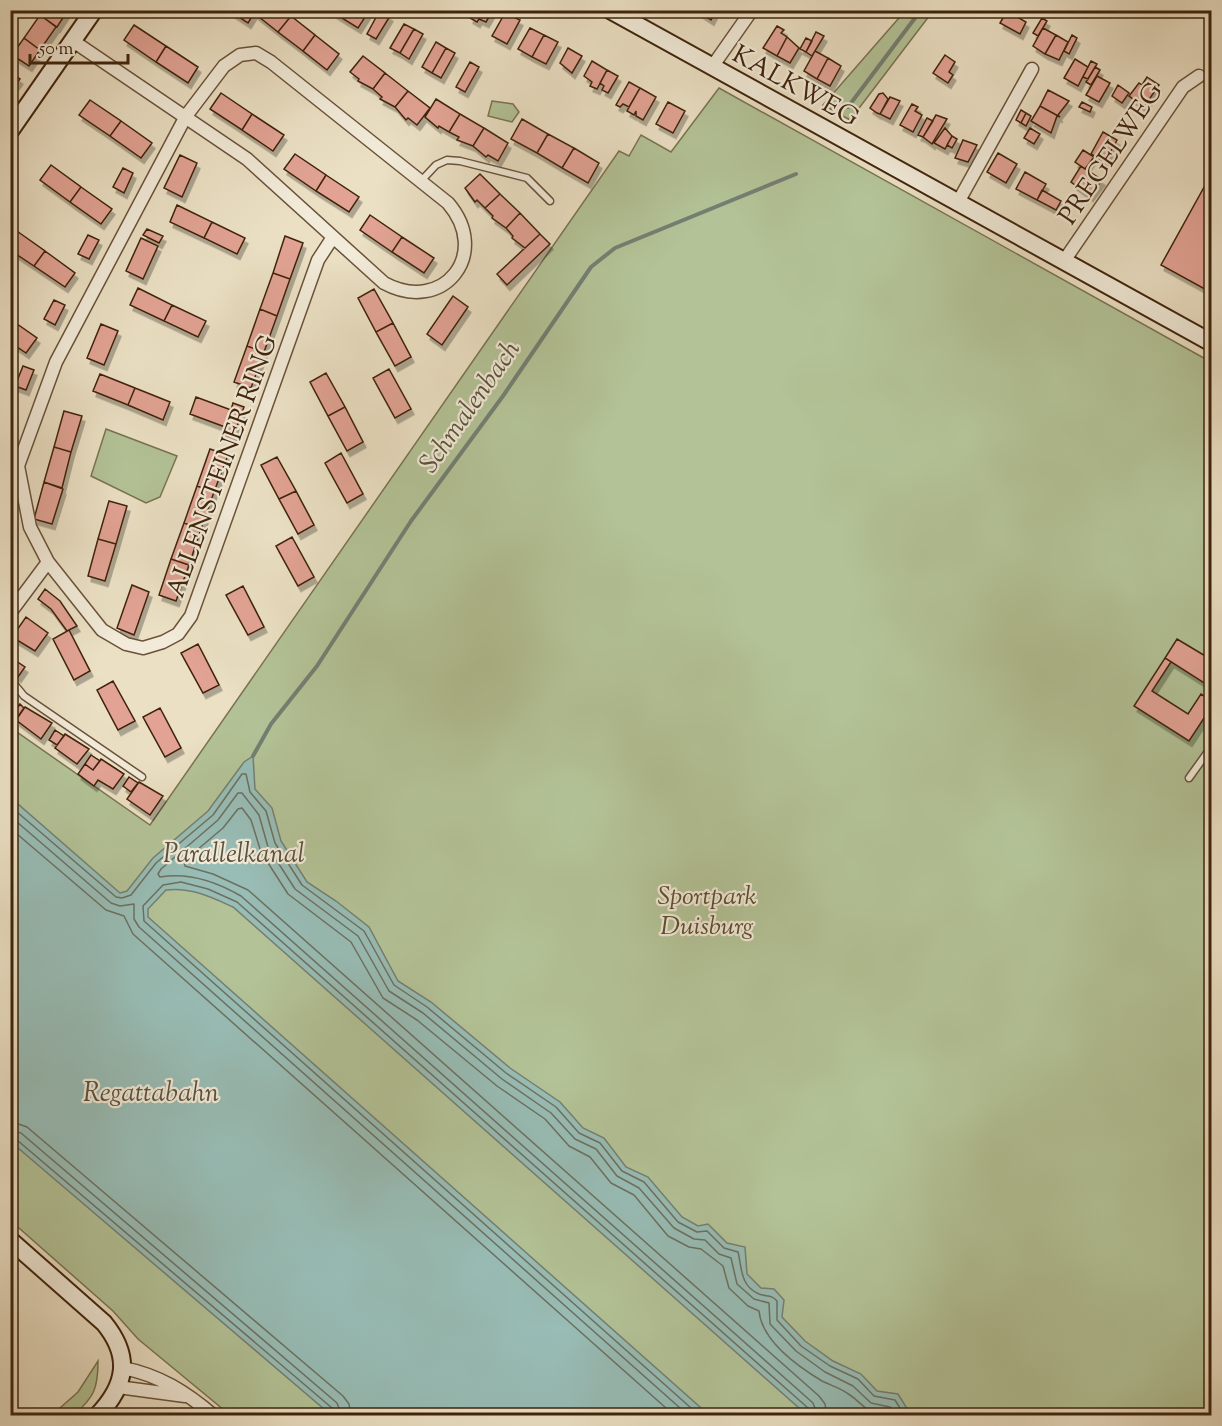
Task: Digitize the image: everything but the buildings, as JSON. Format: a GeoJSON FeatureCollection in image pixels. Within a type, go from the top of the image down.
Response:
{"type":"FeatureCollection","features":[{"type":"Feature","properties":{"kind":"street"},"geometry":{"type":"LineString","coordinates":[[10,131],[94,10]]}},
{"type":"Feature","properties":{"kind":"street","name":"KALKWEG"},"geometry":{"type":"LineString","coordinates":[[610,10],[1212,343]]}},
{"type":"Feature","properties":{"kind":"street"},"geometry":{"type":"LineString","coordinates":[[712,67],[752,10]]}},
{"type":"Feature","properties":{"kind":"street"},"geometry":{"type":"LineString","coordinates":[[73,41],[247,159],[384,283],[395,289],[416,293],[445,284],[460,268],[465,248],[465,236],[459,215],[421,181]]}},
{"type":"Feature","properties":{"kind":"street","name":"ALLENSTEINER RING"},"geometry":{"type":"LineString","coordinates":[[333,237],[318,260],[191,616],[178,634],[143,648],[126,644],[102,630],[48,562],[30,526],[14,463],[56,362],[186,116],[224,66],[240,55],[256,53],[271,62],[421,181]]}},
{"type":"Feature","properties":{"kind":"street"},"geometry":{"type":"LineString","coordinates":[[957,204],[1032,69]]}},
{"type":"Feature","properties":{"kind":"street","name":"PREGELWEG"},"geometry":{"type":"LineString","coordinates":[[1064,261],[1183,87],[1199,76]]}},
{"type":"Feature","properties":{"kind":"street"},"geometry":{"type":"LineString","coordinates":[[10,613],[48,562]]}},
{"type":"Feature","properties":{"kind":"street"},"geometry":{"type":"LineString","coordinates":[[10,1240],[104,1323],[116,1337],[123,1368],[118,1387],[97,1416]]}},
{"type":"Feature","properties":{"kind":"street"},"geometry":{"type":"LineString","coordinates":[[123,1368],[161,1379],[191,1397],[214,1416]]}},
{"type":"Feature","properties":{"kind":"street"},"geometry":{"type":"LineString","coordinates":[[118,1387],[191,1397]]}},
{"type":"Feature","properties":{"kind":"lane"},"geometry":{"type":"LineString","coordinates":[[421,181],[436,165],[447,160],[460,161],[527,178],[550,201]]}},
{"type":"Feature","properties":{"kind":"lane"},"geometry":{"type":"LineString","coordinates":[[10,679],[24,696],[142,777]]}},
{"type":"Feature","properties":{"kind":"lane"},"geometry":{"type":"LineString","coordinates":[[1189,778],[1212,746]]}},
{"type":"Feature","properties":{"kind":"green space"},"geometry":{"type":"Polygon","coordinates":[[[905,11],[933,11],[850,120],[823,105],[905,11]]]}},
{"type":"Feature","properties":{"kind":"green space","name":"Sportpark Duisburg"},"geometry":{"type":"Polygon","coordinates":[[[719,88],[1211,362],[1211,1415],[230,1415],[138,1339],[113,1311],[11,1221],[11,728],[150,825],[619,151],[629,156],[641,135],[671,152],[719,88]]]}},
{"type":"Feature","properties":{"kind":"green space"},"geometry":{"type":"Polygon","coordinates":[[[492,101],[513,104],[519,112],[512,122],[488,116],[492,101]]]}},
{"type":"Feature","properties":{"kind":"green space"},"geometry":{"type":"Polygon","coordinates":[[[106,429],[177,456],[160,497],[146,503],[91,476],[106,429]]]}},
{"type":"Feature","properties":{"kind":"green space"},"geometry":{"type":"Polygon","coordinates":[[[98,1361],[96,1386],[86,1403],[74,1415],[52,1415],[78,1392],[98,1361]]]}},
{"type":"Feature","properties":{"kind":"water","name":"Regattabahn"},"geometry":{"type":"Polygon","coordinates":[[[253,756],[255,789],[272,808],[281,841],[307,882],[369,927],[398,981],[431,1002],[510,1068],[560,1102],[583,1128],[604,1138],[626,1167],[648,1177],[682,1217],[698,1226],[708,1224],[727,1243],[745,1247],[747,1274],[761,1288],[774,1289],[784,1300],[782,1317],[805,1341],[833,1361],[861,1374],[877,1391],[898,1394],[911,1415],[807,1415],[233,907],[201,894],[184,890],[166,890],[148,909],[148,917],[709,1415],[331,1415],[11,1142],[11,798],[120,893],[127,891],[153,858],[208,811],[244,762],[253,756]]]}},
{"type":"Feature","properties":{"kind":"waterway"},"geometry":{"type":"LineString","coordinates":[[848,107],[921,10]]}},
{"type":"Feature","properties":{"kind":"waterway","name":"Schmalenbach"},"geometry":{"type":"LineString","coordinates":[[253,756],[271,724],[317,666],[411,521],[503,396],[591,267],[615,248],[796,174]]}},
{"type":"Feature","properties":{"kind":"water label","name":"Parallelkanal"},"geometry":{"type":"Point","coordinates":[234,853]}}]}
